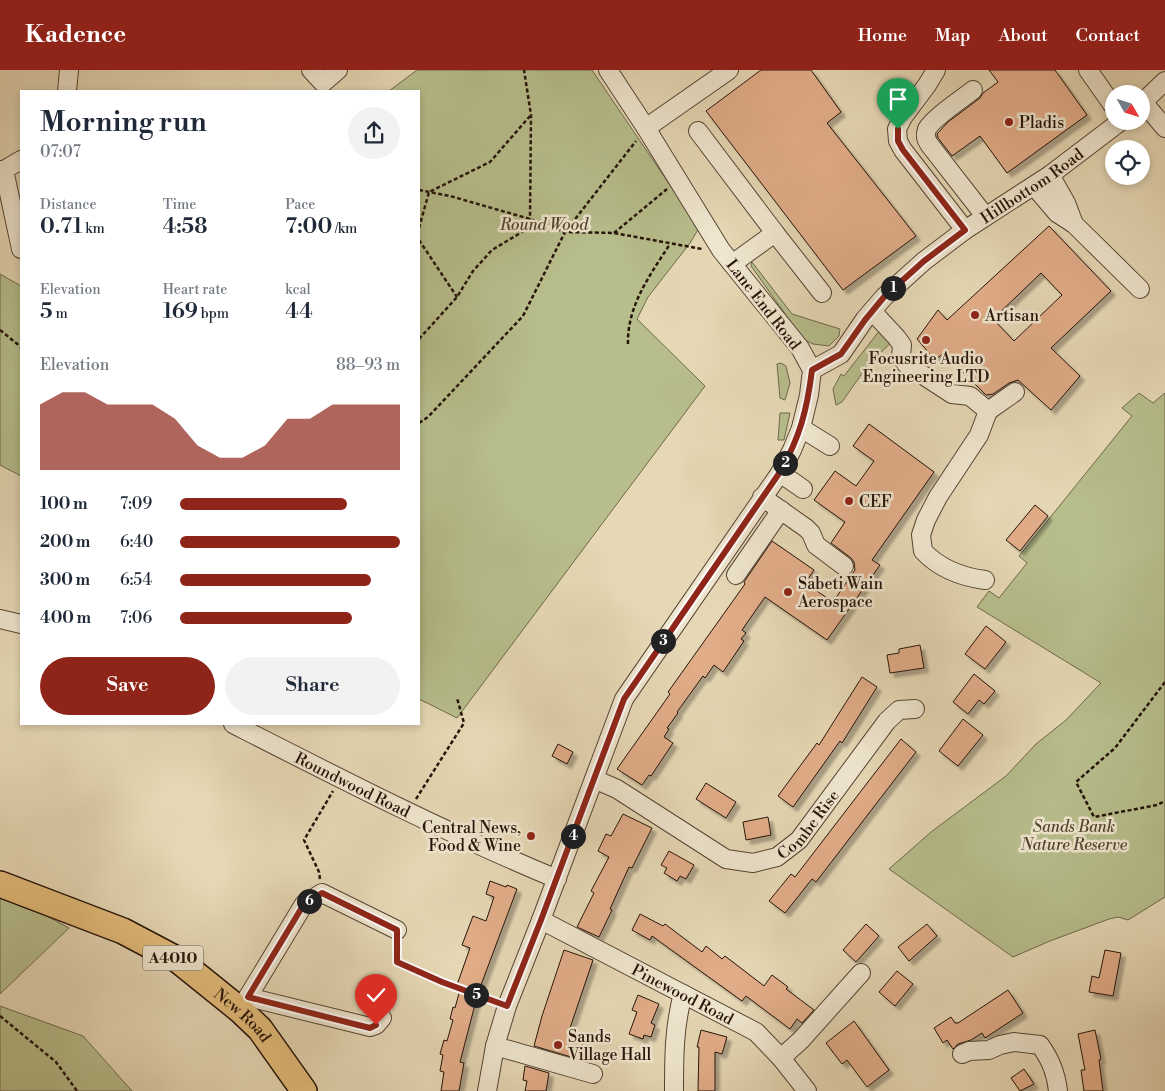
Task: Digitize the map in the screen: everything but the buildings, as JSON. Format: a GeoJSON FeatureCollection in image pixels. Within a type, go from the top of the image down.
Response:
{"type":"FeatureCollection","features":[{"type":"Feature","properties":{"kind":"highway","name":"New Road"},"geometry":{"type":"LineString","coordinates":[[0,884],[123,931],[178,960],[244,1003],[304,1091]]}},
{"type":"Feature","properties":{"kind":"street"},"geometry":{"type":"LineString","coordinates":[[67,90],[69,70]]}},
{"type":"Feature","properties":{"kind":"street"},"geometry":{"type":"LineString","coordinates":[[311,70],[323,83],[338,70]]}},
{"type":"Feature","properties":{"kind":"street","name":"Lane End Road"},"geometry":{"type":"LineString","coordinates":[[608,70],[679,180],[721,250],[800,348],[812,370]]}},
{"type":"Feature","properties":{"kind":"street"},"geometry":{"type":"LineString","coordinates":[[646,128],[729,70]]}},
{"type":"Feature","properties":{"kind":"street"},"geometry":{"type":"LineString","coordinates":[[936,70],[927,86],[903,117],[898,129],[898,141],[965,230]]}},
{"type":"Feature","properties":{"kind":"street"},"geometry":{"type":"LineString","coordinates":[[1088,70],[1105,94]]}},
{"type":"Feature","properties":{"kind":"street"},"geometry":{"type":"LineString","coordinates":[[1150,95],[1165,81]]}},
{"type":"Feature","properties":{"kind":"street"},"geometry":{"type":"LineString","coordinates":[[973,90],[932,122],[926,136],[929,144],[985,216]]}},
{"type":"Feature","properties":{"kind":"street"},"geometry":{"type":"LineString","coordinates":[[1150,110],[1164,123]]}},
{"type":"Feature","properties":{"kind":"street","name":"Hillbottom Road"},"geometry":{"type":"LineString","coordinates":[[812,370],[841,354],[884,297],[965,230],[1034,186],[1109,130]]}},
{"type":"Feature","properties":{"kind":"street"},"geometry":{"type":"LineString","coordinates":[[698,131],[822,293]]}},
{"type":"Feature","properties":{"kind":"street"},"geometry":{"type":"LineString","coordinates":[[20,161],[2,170],[20,244]]}},
{"type":"Feature","properties":{"kind":"street"},"geometry":{"type":"LineString","coordinates":[[1050,174],[1066,203],[1074,224]]}},
{"type":"Feature","properties":{"kind":"street"},"geometry":{"type":"LineString","coordinates":[[1034,186],[1057,213],[1074,224],[1140,289]]}},
{"type":"Feature","properties":{"kind":"street"},"geometry":{"type":"LineString","coordinates":[[732,264],[775,233]]}},
{"type":"Feature","properties":{"kind":"street"},"geometry":{"type":"LineString","coordinates":[[872,311],[902,345],[901,356],[906,364],[952,394],[970,396],[988,411]]}},
{"type":"Feature","properties":{"kind":"street"},"geometry":{"type":"LineString","coordinates":[[487,1091],[495,1046],[507,1006],[624,699],[780,472],[802,428],[812,370]]}},
{"type":"Feature","properties":{"kind":"street"},"geometry":{"type":"LineString","coordinates":[[985,580],[968,578],[933,562],[922,551],[921,535],[926,520],[938,498],[979,435],[988,411],[1015,392]]}},
{"type":"Feature","properties":{"kind":"street"},"geometry":{"type":"LineString","coordinates":[[802,428],[830,446]]}},
{"type":"Feature","properties":{"kind":"street"},"geometry":{"type":"LineString","coordinates":[[780,472],[803,489]]}},
{"type":"Feature","properties":{"kind":"street"},"geometry":{"type":"LineString","coordinates":[[762,497],[806,528],[820,549],[844,566]]}},
{"type":"Feature","properties":{"kind":"street"},"geometry":{"type":"LineString","coordinates":[[736,575],[781,510]]}},
{"type":"Feature","properties":{"kind":"street"},"geometry":{"type":"LineString","coordinates":[[0,619],[20,624]]}},
{"type":"Feature","properties":{"kind":"street","name":"Combe Rise"},"geometry":{"type":"LineString","coordinates":[[594,779],[617,790],[726,859],[753,863],[777,857],[799,840],[887,722],[899,710],[915,709]]}},
{"type":"Feature","properties":{"kind":"street","name":"Roundwood Road"},"geometry":{"type":"LineString","coordinates":[[235,725],[339,778],[495,853],[557,878]]}},
{"type":"Feature","properties":{"kind":"street"},"geometry":{"type":"LineString","coordinates":[[382,1018],[376,1025],[370,1028],[244,1003],[304,904],[322,893],[397,930]]}},
{"type":"Feature","properties":{"kind":"street","name":"Pinewood Road"},"geometry":{"type":"LineString","coordinates":[[541,920],[756,1032],[781,1058],[807,1091]]}},
{"type":"Feature","properties":{"kind":"street"},"geometry":{"type":"LineString","coordinates":[[781,1058],[801,1040],[861,973]]}},
{"type":"Feature","properties":{"kind":"street"},"geometry":{"type":"LineString","coordinates":[[674,1091],[676,1018],[683,994]]}},
{"type":"Feature","properties":{"kind":"street"},"geometry":{"type":"LineString","coordinates":[[962,1054],[969,1051],[990,1050],[1000,1045],[1014,1042],[1040,1045],[1050,1058],[1056,1075],[1058,1091]]}},
{"type":"Feature","properties":{"kind":"street"},"geometry":{"type":"LineString","coordinates":[[495,1046],[593,1074]]}},
{"type":"Feature","properties":{"kind":"path"},"geometry":{"type":"LineString","coordinates":[[420,338],[457,297],[473,272],[492,250],[522,232],[530,219],[532,115],[524,70]]}},
{"type":"Feature","properties":{"kind":"path"},"geometry":{"type":"LineString","coordinates":[[420,225],[430,192],[490,162],[532,115]]}},
{"type":"Feature","properties":{"kind":"path"},"geometry":{"type":"LineString","coordinates":[[420,422],[428,417],[523,316],[566,232],[646,128]]}},
{"type":"Feature","properties":{"kind":"path"},"geometry":{"type":"LineString","coordinates":[[614,233],[679,180]]}},
{"type":"Feature","properties":{"kind":"path"},"geometry":{"type":"LineString","coordinates":[[420,190],[450,196],[530,219],[566,232],[614,233],[694,249],[721,250]]}},
{"type":"Feature","properties":{"kind":"path"},"geometry":{"type":"LineString","coordinates":[[420,242],[457,297]]}},
{"type":"Feature","properties":{"kind":"path"},"geometry":{"type":"LineString","coordinates":[[628,344],[627,329],[631,312],[642,288],[670,244]]}},
{"type":"Feature","properties":{"kind":"path"},"geometry":{"type":"LineString","coordinates":[[0,330],[20,346]]}},
{"type":"Feature","properties":{"kind":"path"},"geometry":{"type":"LineString","coordinates":[[1165,682],[1115,748],[1076,782],[1094,817],[1165,801]]}},
{"type":"Feature","properties":{"kind":"path"},"geometry":{"type":"LineString","coordinates":[[408,811],[464,723],[456,698]]}},
{"type":"Feature","properties":{"kind":"path"},"geometry":{"type":"LineString","coordinates":[[322,893],[319,872],[304,840],[339,778]]}},
{"type":"Feature","properties":{"kind":"path"},"geometry":{"type":"LineString","coordinates":[[397,930],[397,962],[442,982],[507,1006]]}},
{"type":"Feature","properties":{"kind":"path"},"geometry":{"type":"LineString","coordinates":[[0,1016],[56,1062],[77,1091]]}},
{"type":"Feature","properties":{"kind":"green space","name":"Round Wood"},"geometry":{"type":"Polygon","coordinates":[[[417,70],[592,70],[699,228],[690,243],[648,297],[637,319],[705,386],[457,718],[420,700],[420,90],[390,90],[417,70]]]}},
{"type":"Feature","properties":{"kind":"green space"},"geometry":{"type":"Polygon","coordinates":[[[752,262],[792,314],[840,329],[839,336],[829,346],[813,344],[803,339],[751,266],[752,262]]]}},
{"type":"Feature","properties":{"kind":"green space"},"geometry":{"type":"Polygon","coordinates":[[[0,274],[20,285],[20,475],[0,465],[0,274]]]}},
{"type":"Feature","properties":{"kind":"green space"},"geometry":{"type":"Polygon","coordinates":[[[880,330],[892,342],[870,362],[842,402],[836,405],[833,389],[841,374],[844,376],[880,330]]]}},
{"type":"Feature","properties":{"kind":"green space"},"geometry":{"type":"Polygon","coordinates":[[[781,363],[786,366],[790,383],[785,400],[780,398],[777,364],[781,363]]]}},
{"type":"Feature","properties":{"kind":"green space","name":"Sands Bank Nature Reserve"},"geometry":{"type":"Polygon","coordinates":[[[1139,393],[1153,403],[1165,393],[1165,897],[1128,920],[1118,917],[1109,919],[1013,957],[889,869],[931,832],[1006,776],[1036,744],[1066,720],[1101,683],[977,607],[989,591],[999,598],[1027,563],[1019,556],[1132,416],[1122,408],[1139,393]]]}},
{"type":"Feature","properties":{"kind":"green space"},"geometry":{"type":"Polygon","coordinates":[[[780,413],[790,413],[784,440],[778,440],[780,413]]]}},
{"type":"Feature","properties":{"kind":"green space"},"geometry":{"type":"Polygon","coordinates":[[[0,895],[12,897],[69,928],[0,994],[0,895]]]}},
{"type":"Feature","properties":{"kind":"green space"},"geometry":{"type":"Polygon","coordinates":[[[0,1006],[83,1036],[132,1091],[0,1091],[0,1006]]]}},
{"type":"Feature","properties":{"kind":"place","name":"Pladis"},"geometry":{"type":"Point","coordinates":[1009,122]}},
{"type":"Feature","properties":{"kind":"place","name":"Artisan"},"geometry":{"type":"Point","coordinates":[975,315]}},
{"type":"Feature","properties":{"kind":"place","name":"Focusrite Audio Engineering LTD"},"geometry":{"type":"Point","coordinates":[926,340]}},
{"type":"Feature","properties":{"kind":"place","name":"CEF"},"geometry":{"type":"Point","coordinates":[849,501]}},
{"type":"Feature","properties":{"kind":"place","name":"Sabeti Wain Aerospace"},"geometry":{"type":"Point","coordinates":[788,592]}},
{"type":"Feature","properties":{"kind":"place","name":"Central News, Food & Wine"},"geometry":{"type":"Point","coordinates":[531,836]}},
{"type":"Feature","properties":{"kind":"place","name":"Sands Village Hall"},"geometry":{"type":"Point","coordinates":[558,1045]}},
{"type":"Feature","properties":{"kind":"route"},"geometry":{"type":"LineString","coordinates":[[376,1025],[370,1028],[248,997],[304,904],[322,893],[397,930],[397,962],[442,982],[507,1006],[624,699],[780,472],[802,428],[812,370],[841,354],[884,297],[924,261],[965,230],[903,150],[898,141],[898,129]]}}]}
